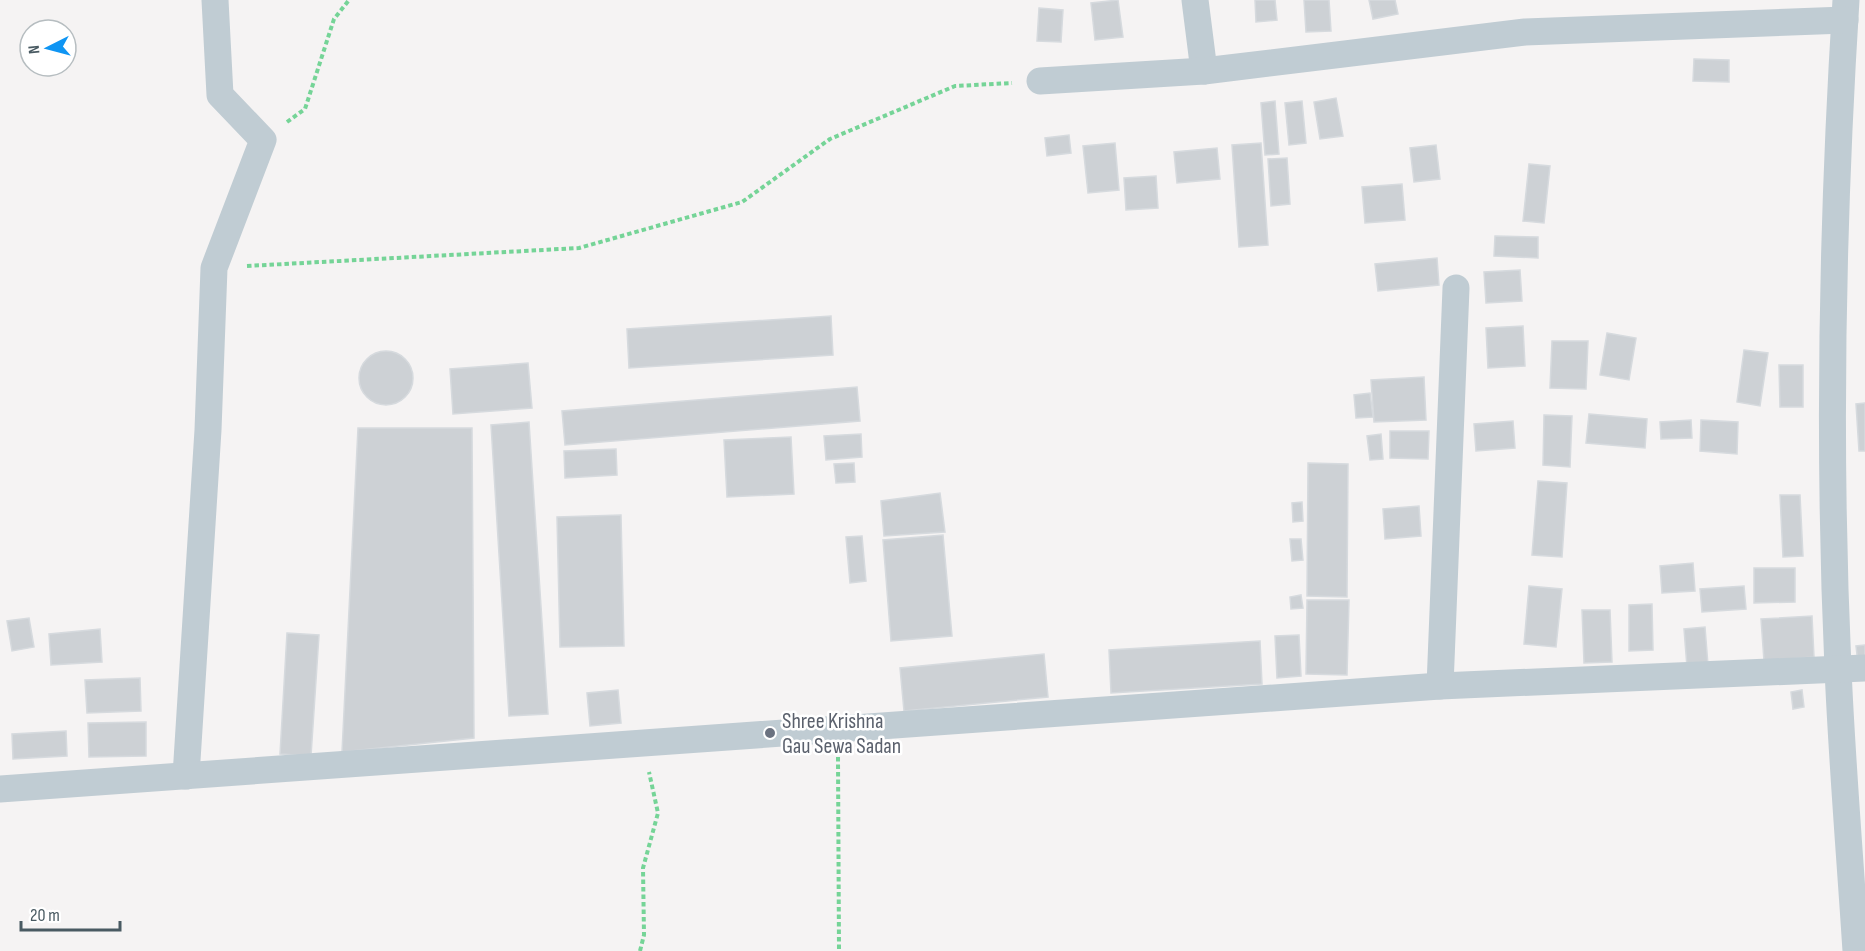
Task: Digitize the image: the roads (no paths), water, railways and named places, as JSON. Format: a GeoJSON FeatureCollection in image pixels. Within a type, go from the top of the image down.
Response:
{"type":"FeatureCollection","features":[{"type":"Feature","properties":{"kind":"street"},"geometry":{"type":"LineString","coordinates":[[186,776],[208,430],[214,268],[263,140],[220,95],[215,0]]}},
{"type":"Feature","properties":{"kind":"street"},"geometry":{"type":"LineString","coordinates":[[1195,0],[1204,71]]}},
{"type":"Feature","properties":{"kind":"street"},"geometry":{"type":"LineString","coordinates":[[1040,81],[1204,71],[1525,32],[1845,10],[1839,121],[1833,343],[1838,668],[1856,951]]}},
{"type":"Feature","properties":{"kind":"street"},"geometry":{"type":"LineString","coordinates":[[1440,686],[1456,288]]}},
{"type":"Feature","properties":{"kind":"street"},"geometry":{"type":"LineString","coordinates":[[0,789],[1440,686],[1838,668],[1865,669]]}},
{"type":"Feature","properties":{"kind":"place","name":"Shree Krishna Gau Sewa Sadan"},"geometry":{"type":"Point","coordinates":[770,733]}}]}
